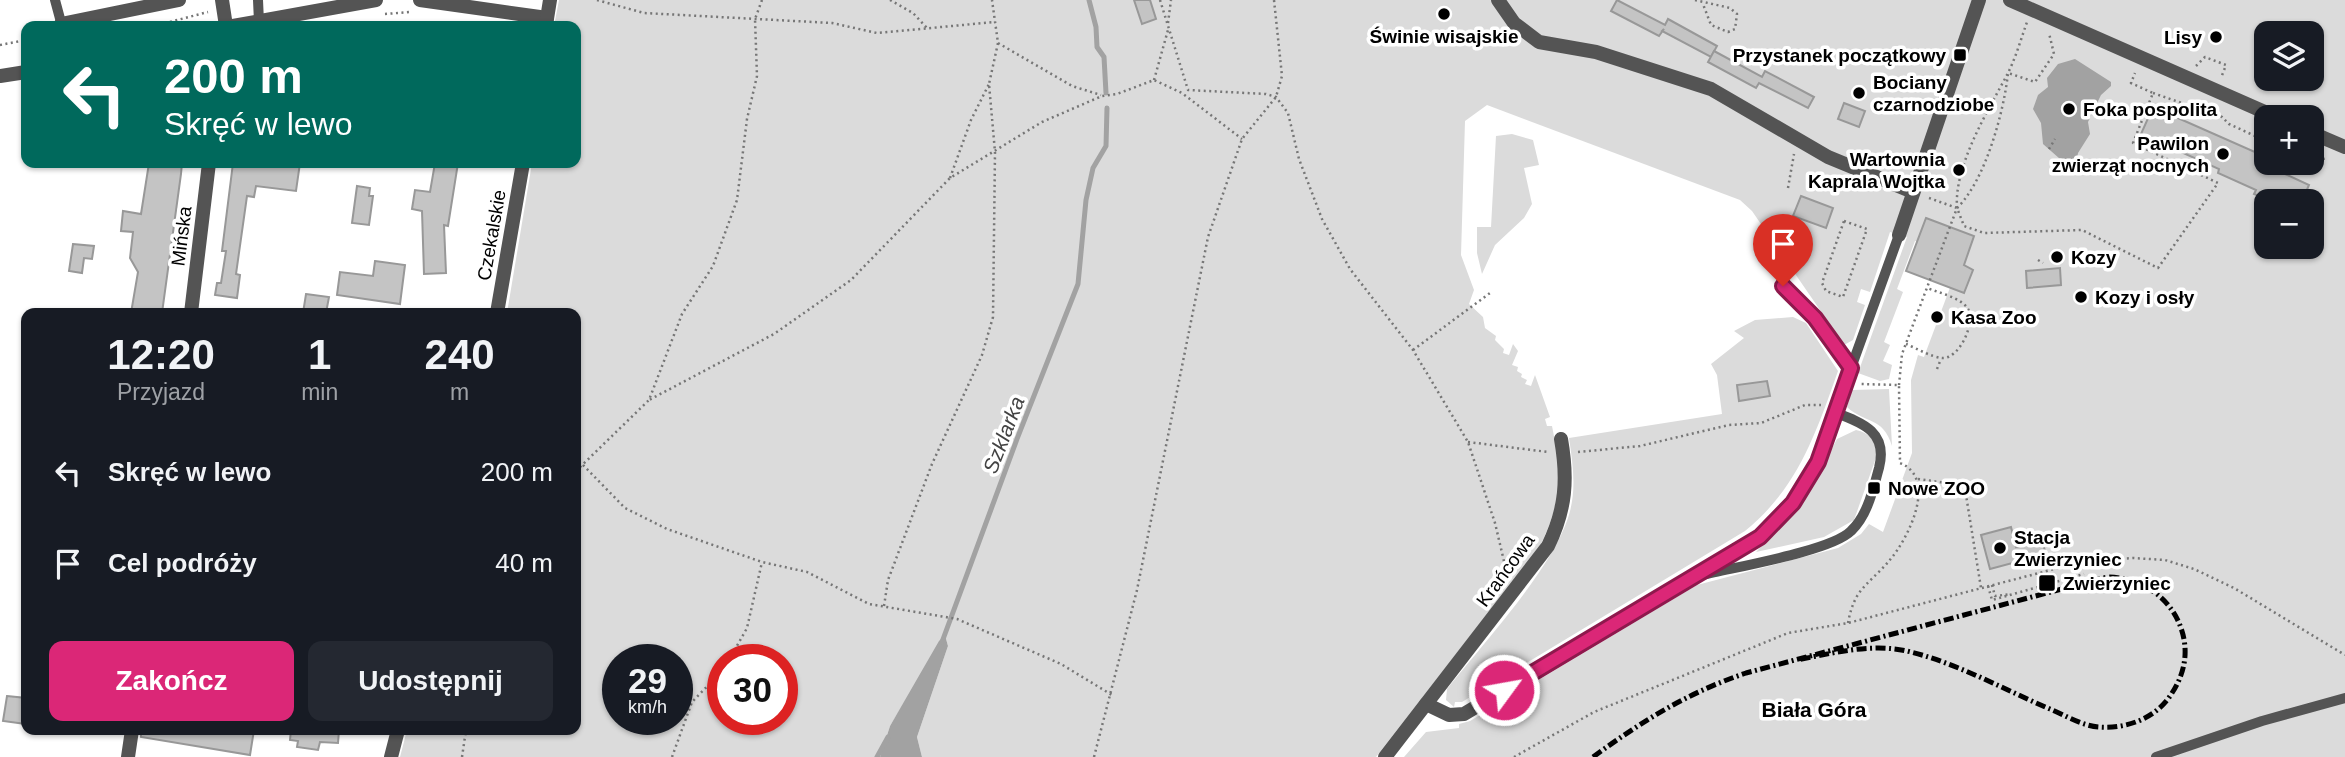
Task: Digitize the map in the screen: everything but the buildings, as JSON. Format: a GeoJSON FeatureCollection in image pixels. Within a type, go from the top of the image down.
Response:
{"type":"FeatureCollection","features":[{"type":"Feature","properties":{"kind":"street"},"geometry":{"type":"LineString","coordinates":[[80,21],[179,0]]}},
{"type":"Feature","properties":{"kind":"street"},"geometry":{"type":"LineString","coordinates":[[222,0],[225,21]]}},
{"type":"Feature","properties":{"kind":"street"},"geometry":{"type":"LineString","coordinates":[[547,21],[550,0]]}},
{"type":"Feature","properties":{"kind":"street"},"geometry":{"type":"LineString","coordinates":[[1498,0],[1514,23],[1539,41],[1596,52],[1685,78],[1712,89],[1799,142],[1913,192]]}},
{"type":"Feature","properties":{"kind":"street"},"geometry":{"type":"LineString","coordinates":[[1899,235],[1979,0]]}},
{"type":"Feature","properties":{"kind":"street"},"geometry":{"type":"LineString","coordinates":[[2010,0],[2254,107]]}},
{"type":"Feature","properties":{"kind":"street"},"geometry":{"type":"LineString","coordinates":[[418,6],[539,21]]}},
{"type":"Feature","properties":{"kind":"street"},"geometry":{"type":"LineString","coordinates":[[267,21],[377,7]]}},
{"type":"Feature","properties":{"kind":"street"},"geometry":{"type":"LineString","coordinates":[[0,76],[21,73]]}},
{"type":"Feature","properties":{"kind":"street"},"geometry":{"type":"LineString","coordinates":[[2324,138],[2345,147]]}},
{"type":"Feature","properties":{"kind":"street","name":"Mińska"},"geometry":{"type":"LineString","coordinates":[[192,308],[208,168]]}},
{"type":"Feature","properties":{"kind":"street","name":"Czekalskie"},"geometry":{"type":"LineString","coordinates":[[498,308],[522,168]]}},
{"type":"Feature","properties":{"kind":"street"},"geometry":{"type":"LineString","coordinates":[[1426,704],[1449,715],[1464,714],[1760,537],[1793,503],[1818,462],[1851,368]]}},
{"type":"Feature","properties":{"kind":"street","name":"Krańcowa"},"geometry":{"type":"LineString","coordinates":[[1385,757],[1548,546],[1561,517],[1567,485],[1563,446]]}},
{"type":"Feature","properties":{"kind":"street"},"geometry":{"type":"LineString","coordinates":[[128,757],[131,735]]}},
{"type":"Feature","properties":{"kind":"street"},"geometry":{"type":"LineString","coordinates":[[391,757],[397,735]]}},
{"type":"Feature","properties":{"kind":"lane"},"geometry":{"type":"LineString","coordinates":[[55,0],[60,21]]}},
{"type":"Feature","properties":{"kind":"lane"},"geometry":{"type":"LineString","coordinates":[[258,0],[259,21]]}},
{"type":"Feature","properties":{"kind":"lane"},"geometry":{"type":"LineString","coordinates":[[1851,368],[1899,235]]}},
{"type":"Feature","properties":{"kind":"lane"},"geometry":{"type":"LineString","coordinates":[[1783,286],[1815,318],[1851,368]]}},
{"type":"Feature","properties":{"kind":"lane"},"geometry":{"type":"LineString","coordinates":[[1695,577],[1823,545],[1850,532],[1867,506],[1874,488],[1881,446],[1876,434],[1866,424],[1836,413]]}},
{"type":"Feature","properties":{"kind":"lane"},"geometry":{"type":"LineString","coordinates":[[2156,757],[2262,721],[2345,698]]}},
{"type":"Feature","properties":{"kind":"path"},"geometry":{"type":"LineString","coordinates":[[597,0],[644,13],[832,23],[877,33],[995,22]]}},
{"type":"Feature","properties":{"kind":"path"},"geometry":{"type":"LineString","coordinates":[[649,400],[682,314],[713,266],[737,200],[747,118],[757,76],[755,19],[762,0]]}},
{"type":"Feature","properties":{"kind":"path"},"geometry":{"type":"LineString","coordinates":[[890,0],[913,13],[929,30]]}},
{"type":"Feature","properties":{"kind":"path"},"geometry":{"type":"LineString","coordinates":[[950,178],[971,120],[989,84],[998,43],[992,0]]}},
{"type":"Feature","properties":{"kind":"path"},"geometry":{"type":"LineString","coordinates":[[1160,0],[1188,90],[1266,94],[1276,97],[1288,113],[1299,159],[1322,219],[1350,269],[1413,349],[1468,442],[1495,523],[1511,594]]}},
{"type":"Feature","properties":{"kind":"path"},"geometry":{"type":"LineString","coordinates":[[1154,80],[1166,42],[1171,0]]}},
{"type":"Feature","properties":{"kind":"path"},"geometry":{"type":"LineString","coordinates":[[1094,757],[1137,590],[1208,237],[1242,139],[1276,97],[1282,76],[1275,0]]}},
{"type":"Feature","properties":{"kind":"path"},"geometry":{"type":"LineString","coordinates":[[1695,0],[1703,4],[1730,8],[1737,13],[1735,29],[1728,32],[1712,24],[1703,4]]}},
{"type":"Feature","properties":{"kind":"path"},"geometry":{"type":"LineString","coordinates":[[377,7],[418,6]]}},
{"type":"Feature","properties":{"kind":"path"},"geometry":{"type":"LineString","coordinates":[[2008,73],[2035,82],[2054,54],[2038,12]]}},
{"type":"Feature","properties":{"kind":"path"},"geometry":{"type":"LineString","coordinates":[[2038,12],[2008,73],[1992,98],[1956,190],[1957,208],[1965,226],[1983,233],[2082,230],[2158,268],[2218,183],[2133,143],[2153,93]]}},
{"type":"Feature","properties":{"kind":"path"},"geometry":{"type":"LineString","coordinates":[[0,46],[21,41]]}},
{"type":"Feature","properties":{"kind":"path"},"geometry":{"type":"LineString","coordinates":[[998,43],[1072,86],[1102,96]]}},
{"type":"Feature","properties":{"kind":"path"},"geometry":{"type":"LineString","coordinates":[[2187,77],[2205,57],[2226,65],[2216,90]]}},
{"type":"Feature","properties":{"kind":"path"},"geometry":{"type":"LineString","coordinates":[[2143,58],[2131,83],[2222,117],[2229,124],[2254,135]]}},
{"type":"Feature","properties":{"kind":"path"},"geometry":{"type":"LineString","coordinates":[[1848,623],[1851,607],[1860,592],[1902,544],[1918,497],[1919,479],[1911,467],[1900,463],[1899,385],[1906,344],[1957,208],[1970,195],[1975,183],[2005,103],[2008,73]]}},
{"type":"Feature","properties":{"kind":"path"},"geometry":{"type":"LineString","coordinates":[[1112,695],[1061,664],[957,619],[869,604],[807,572],[762,562],[667,529],[625,508],[583,465],[649,400],[774,334],[850,280],[950,178],[1042,122],[1102,96],[1117,94],[1154,80],[1182,93],[1242,139]]}},
{"type":"Feature","properties":{"kind":"path"},"geometry":{"type":"LineString","coordinates":[[884,606],[888,580],[922,490],[982,355],[993,317],[995,152],[989,84]]}},
{"type":"Feature","properties":{"kind":"path"},"geometry":{"type":"LineString","coordinates":[[2049,149],[2055,139]]}},
{"type":"Feature","properties":{"kind":"path"},"geometry":{"type":"LineString","coordinates":[[1788,188],[1799,142]]}},
{"type":"Feature","properties":{"kind":"path"},"geometry":{"type":"LineString","coordinates":[[1931,199],[1957,208]]}},
{"type":"Feature","properties":{"kind":"path"},"geometry":{"type":"LineString","coordinates":[[1844,221],[1867,229],[1843,297],[1826,291],[1822,283],[1844,221]]}},
{"type":"Feature","properties":{"kind":"path"},"geometry":{"type":"LineString","coordinates":[[2038,260],[2043,263]]}},
{"type":"Feature","properties":{"kind":"path"},"geometry":{"type":"LineString","coordinates":[[1906,344],[1941,358],[1952,355],[1960,346],[1970,322],[1969,310],[1962,302],[1927,288]]}},
{"type":"Feature","properties":{"kind":"path"},"geometry":{"type":"LineString","coordinates":[[1413,349],[1490,293]]}},
{"type":"Feature","properties":{"kind":"path"},"geometry":{"type":"LineString","coordinates":[[1937,369],[1941,358]]}},
{"type":"Feature","properties":{"kind":"path"},"geometry":{"type":"LineString","coordinates":[[1846,383],[1899,385]]}},
{"type":"Feature","properties":{"kind":"path"},"geometry":{"type":"LineString","coordinates":[[1468,442],[1640,446],[1729,425],[1761,423],[1805,405],[1818,404],[1836,413]]}},
{"type":"Feature","properties":{"kind":"path"},"geometry":{"type":"LineString","coordinates":[[1919,479],[1946,483],[1966,495],[1970,541],[1980,588]]}},
{"type":"Feature","properties":{"kind":"path"},"geometry":{"type":"LineString","coordinates":[[1514,757],[1594,712],[1788,633],[1848,623],[2085,561],[2133,558],[2165,560],[2194,569],[2234,588],[2345,655]]}},
{"type":"Feature","properties":{"kind":"path"},"geometry":{"type":"LineString","coordinates":[[738,644],[747,628],[762,562]]}},
{"type":"Feature","properties":{"kind":"path"},"geometry":{"type":"LineString","coordinates":[[1990,585],[1992,600],[2084,574]]}},
{"type":"Feature","properties":{"kind":"path"},"geometry":{"type":"LineString","coordinates":[[671,757],[692,702],[707,687]]}},
{"type":"Feature","properties":{"kind":"path"},"geometry":{"type":"LineString","coordinates":[[462,757],[465,735]]}},
{"type":"Feature","properties":{"kind":"shaded area"},"geometry":{"type":"Polygon","coordinates":[[[559,0],[2345,0],[2345,757],[1404,757],[1426,732],[1459,728],[1459,724],[1470,721],[1697,585],[1838,548],[1861,534],[1869,524],[1883,532],[1912,453],[1911,380],[1918,355],[1924,357],[1951,285],[1921,243],[1915,241],[1897,289],[1903,292],[1884,342],[1890,345],[1883,361],[1892,365],[1889,379],[1880,381],[1858,373],[1907,237],[1890,232],[1870,292],[1861,289],[1857,302],[1865,305],[1853,340],[1844,345],[1752,211],[1740,200],[1487,105],[1465,121],[1461,255],[1474,290],[1469,304],[1483,317],[1485,328],[1496,336],[1495,340],[1504,349],[1503,353],[1509,355],[1513,344],[1518,351],[1512,365],[1518,367],[1517,371],[1522,374],[1521,377],[1527,380],[1525,384],[1531,386],[1535,375],[1550,417],[1545,419],[1547,426],[1552,426],[1555,443],[1558,474],[1556,501],[1540,546],[1376,757],[922,757],[917,737],[948,646],[945,635],[890,726],[880,757],[400,757],[406,735],[581,735],[581,308],[508,308],[531,168],[581,168],[581,21],[555,21],[559,0]]]}},
{"type":"Feature","properties":{"kind":"shaded area"},"geometry":{"type":"Polygon","coordinates":[[[2075,59],[2111,82],[2111,86],[2101,95],[2088,122],[2090,134],[2078,153],[2076,164],[2068,166],[2043,144],[2041,123],[2033,109],[2038,95],[2048,87],[2047,78],[2058,64],[2075,59]]]}},
{"type":"Feature","properties":{"kind":"shaded area"},"geometry":{"type":"Polygon","coordinates":[[[1512,134],[1533,140],[1539,165],[1524,168],[1532,204],[1524,218],[1495,245],[1482,274],[1477,253],[1477,227],[1491,227],[1496,136],[1512,134]]]}},
{"type":"Feature","properties":{"kind":"shaded area"},"geometry":{"type":"Polygon","coordinates":[[[1793,317],[1806,323],[1838,371],[1813,438],[1779,497],[1745,531],[1462,702],[1455,702],[1454,707],[1446,700],[1447,689],[1515,606],[1559,538],[1573,498],[1569,438],[1722,414],[1717,375],[1711,364],[1744,338],[1734,331],[1755,320],[1793,317]]]}},
{"type":"Feature","properties":{"kind":"shaded area"},"geometry":{"type":"Polygon","coordinates":[[[1889,389],[1892,446],[1879,425],[1847,407],[1852,390],[1889,389]]]}},
{"type":"Feature","properties":{"kind":"shaded area"},"geometry":{"type":"Polygon","coordinates":[[[1856,430],[1871,438],[1877,455],[1854,520],[1824,537],[1756,552],[1802,504],[1837,439],[1856,430]]]}},
{"type":"Feature","properties":{"kind":"shaded area"},"geometry":{"type":"Polygon","coordinates":[[[945,635],[948,646],[917,737],[922,757],[880,757],[890,726],[945,635]]]}},
{"type":"Feature","properties":{"kind":"waterway","name":"Szklarka"},"geometry":{"type":"LineString","coordinates":[[1089,0],[1096,27],[1097,47],[1104,57],[1106,93]]}},
{"type":"Feature","properties":{"kind":"waterway","name":"Szklarka"},"geometry":{"type":"LineString","coordinates":[[942,642],[1078,284],[1086,200],[1093,168],[1106,146],[1107,108]]}},
{"type":"Feature","properties":{"kind":"waterway","name":"Szklarka"},"geometry":{"type":"LineString","coordinates":[[877,757],[888,737]]}},
{"type":"Feature","properties":{"kind":"railway"},"geometry":{"type":"LineString","coordinates":[[1593,757],[1666,709],[1704,689],[1746,673],[2107,577],[2131,580],[2152,590],[2161,598],[2181,628],[2185,653],[2183,670],[2166,702],[2140,720],[2110,727],[2080,722],[1962,669],[1907,651],[1866,648],[1797,660]]}},
{"type":"Feature","properties":{"kind":"place","name":"Świnie wisajskie"},"geometry":{"type":"Point","coordinates":[1444,14]}},
{"type":"Feature","properties":{"kind":"place","name":"Lisy"},"geometry":{"type":"Point","coordinates":[2216,37]}},
{"type":"Feature","properties":{"kind":"place","name":"Przystanek początkowy"},"geometry":{"type":"Point","coordinates":[1960,55]}},
{"type":"Feature","properties":{"kind":"place","name":"Bociany czarnodziobe"},"geometry":{"type":"Point","coordinates":[1859,93]}},
{"type":"Feature","properties":{"kind":"place","name":"Foka pospolita"},"geometry":{"type":"Point","coordinates":[2069,109]}},
{"type":"Feature","properties":{"kind":"place","name":"Pawilon zwierząt nocnych"},"geometry":{"type":"Point","coordinates":[2223,154]}},
{"type":"Feature","properties":{"kind":"place","name":"Wartownia Kaprala Wojtka"},"geometry":{"type":"Point","coordinates":[1959,170]}},
{"type":"Feature","properties":{"kind":"place","name":"Kozy"},"geometry":{"type":"Point","coordinates":[2057,257]}},
{"type":"Feature","properties":{"kind":"place","name":"Kozy i osły"},"geometry":{"type":"Point","coordinates":[2081,297]}},
{"type":"Feature","properties":{"kind":"place","name":"Kasa Zoo"},"geometry":{"type":"Point","coordinates":[1937,317]}},
{"type":"Feature","properties":{"kind":"place","name":"Nowe ZOO"},"geometry":{"type":"Point","coordinates":[1874,488]}},
{"type":"Feature","properties":{"kind":"place","name":"Stacja Zwierzyniec"},"geometry":{"type":"Point","coordinates":[2000,548]}},
{"type":"Feature","properties":{"kind":"place","name":"Zwierzyniec"},"geometry":{"type":"Point","coordinates":[2047,583]}},
{"type":"Feature","properties":{"kind":"district","name":"Biała Góra"},"geometry":{"type":"Point","coordinates":[1814,710]}},
{"type":"Feature","properties":{"kind":"route"},"geometry":{"type":"LineString","coordinates":[[1504,690],[1760,537],[1793,503],[1818,462],[1851,368],[1815,318],[1783,286]]}}]}
